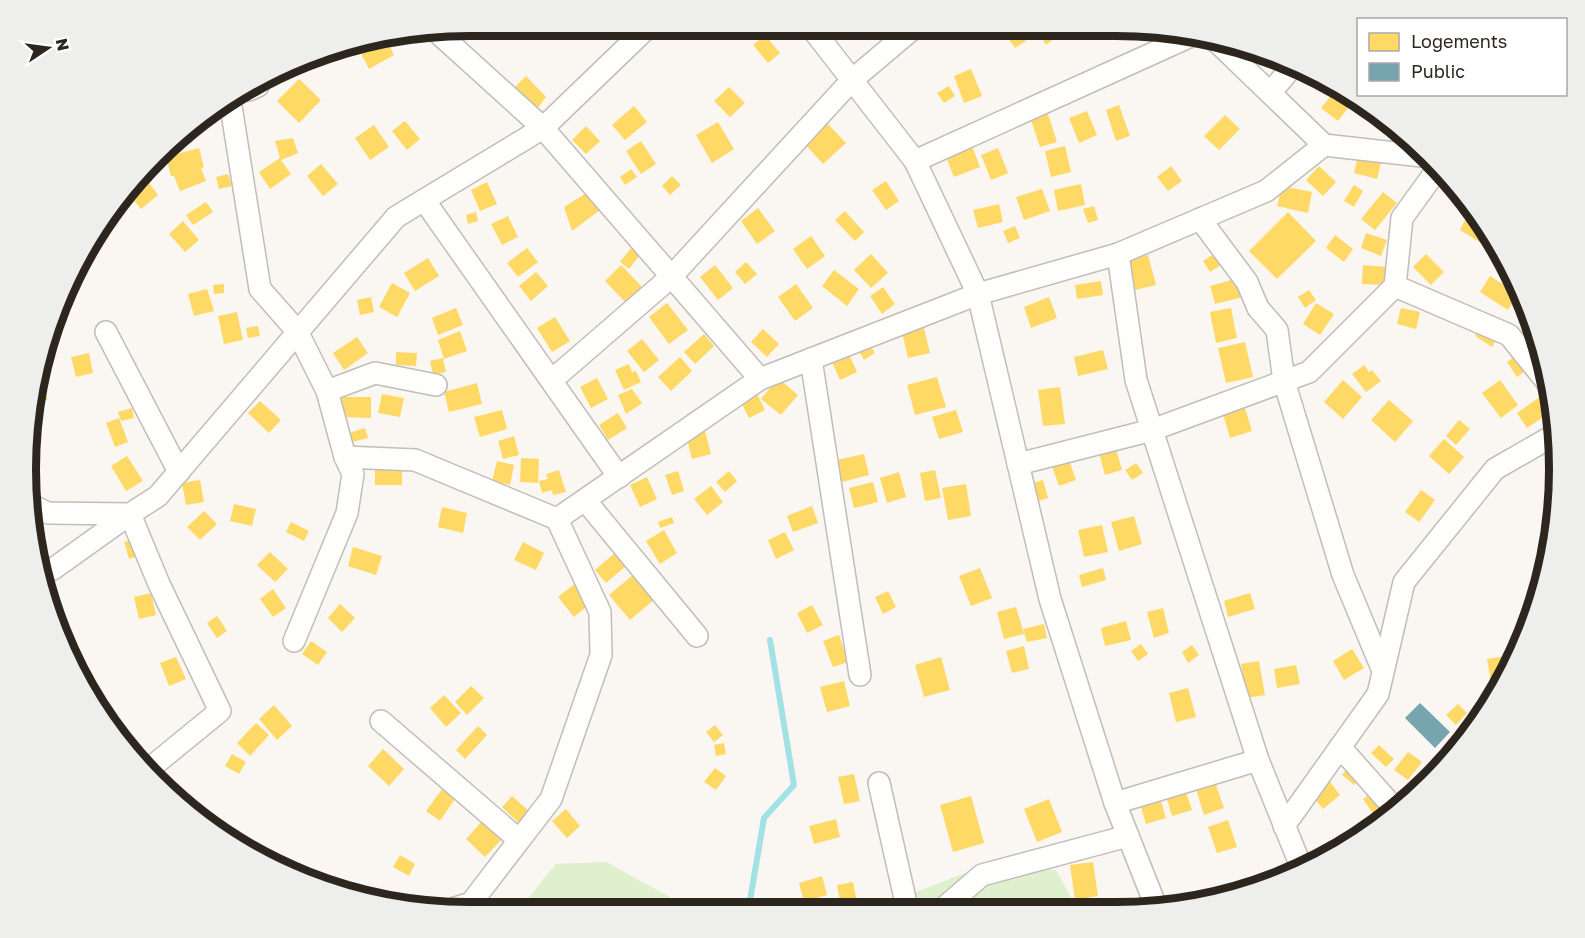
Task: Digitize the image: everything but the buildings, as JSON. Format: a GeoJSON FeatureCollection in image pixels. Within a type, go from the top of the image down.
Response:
{"type":"FeatureCollection","features":[{"type":"Feature","properties":{"kind":"street"},"geometry":{"type":"LineString","coordinates":[[48,570],[158,496],[396,217],[543,128],[639,36]]}},
{"type":"Feature","properties":{"kind":"street"},"geometry":{"type":"LineString","coordinates":[[818,36],[915,161],[978,294],[1050,599],[1114,803],[1153,900]]}},
{"type":"Feature","properties":{"kind":"street"},"geometry":{"type":"LineString","coordinates":[[552,380],[671,277],[852,80],[904,36]]}},
{"type":"Feature","properties":{"kind":"street"},"geometry":{"type":"LineString","coordinates":[[443,37],[543,128],[760,379]]}},
{"type":"Feature","properties":{"kind":"street"},"geometry":{"type":"LineString","coordinates":[[915,161],[1180,41]]}},
{"type":"Feature","properties":{"kind":"street"},"geometry":{"type":"LineString","coordinates":[[1227,51],[1324,145],[1414,155]]}},
{"type":"Feature","properties":{"kind":"street"},"geometry":{"type":"LineString","coordinates":[[1270,93],[1288,72]]}},
{"type":"Feature","properties":{"kind":"street"},"geometry":{"type":"LineString","coordinates":[[231,107],[260,289],[297,331],[327,390],[345,457],[353,474],[347,513],[294,641]]}},
{"type":"Feature","properties":{"kind":"street"},"geometry":{"type":"LineString","coordinates":[[557,519],[760,379],[978,294],[1118,254],[1266,191],[1324,145]]}},
{"type":"Feature","properties":{"kind":"street"},"geometry":{"type":"LineString","coordinates":[[1018,464],[1152,430],[1309,372],[1395,286],[1402,218],[1433,175]]}},
{"type":"Feature","properties":{"kind":"street"},"geometry":{"type":"LineString","coordinates":[[424,200],[619,477]]}},
{"type":"Feature","properties":{"kind":"street"},"geometry":{"type":"LineString","coordinates":[[1200,219],[1247,282],[1258,308],[1277,330],[1284,381],[1343,575],[1383,671]]}},
{"type":"Feature","properties":{"kind":"street"},"geometry":{"type":"LineString","coordinates":[[1118,254],[1136,380],[1258,760],[1299,861]]}},
{"type":"Feature","properties":{"kind":"street"},"geometry":{"type":"LineString","coordinates":[[1395,286],[1509,334],[1537,369]]}},
{"type":"Feature","properties":{"kind":"street"},"geometry":{"type":"LineString","coordinates":[[106,332],[179,472]]}},
{"type":"Feature","properties":{"kind":"street"},"geometry":{"type":"LineString","coordinates":[[811,359],[860,675]]}},
{"type":"Feature","properties":{"kind":"street"},"geometry":{"type":"LineString","coordinates":[[327,390],[375,373],[436,385]]}},
{"type":"Feature","properties":{"kind":"street"},"geometry":{"type":"LineString","coordinates":[[1284,826],[1378,694],[1404,582],[1495,469],[1548,439]]}},
{"type":"Feature","properties":{"kind":"street"},"geometry":{"type":"LineString","coordinates":[[345,457],[415,460],[557,519],[600,612],[601,655],[551,799],[472,902]]}},
{"type":"Feature","properties":{"kind":"street"},"geometry":{"type":"LineString","coordinates":[[585,500],[697,636]]}},
{"type":"Feature","properties":{"kind":"street"},"geometry":{"type":"LineString","coordinates":[[38,508],[48,513],[130,514]]}},
{"type":"Feature","properties":{"kind":"street"},"geometry":{"type":"LineString","coordinates":[[130,514],[159,584],[219,711],[154,765]]}},
{"type":"Feature","properties":{"kind":"street"},"geometry":{"type":"LineString","coordinates":[[381,721],[519,840]]}},
{"type":"Feature","properties":{"kind":"street"},"geometry":{"type":"LineString","coordinates":[[1340,747],[1390,804]]}},
{"type":"Feature","properties":{"kind":"street"},"geometry":{"type":"LineString","coordinates":[[1114,803],[1258,760]]}},
{"type":"Feature","properties":{"kind":"street"},"geometry":{"type":"LineString","coordinates":[[879,783],[906,902]]}},
{"type":"Feature","properties":{"kind":"street"},"geometry":{"type":"LineString","coordinates":[[951,902],[982,875],[1128,836]]}},
{"type":"Feature","properties":{"kind":"green space"},"geometry":{"type":"Polygon","coordinates":[[[606,862],[679,902],[525,902],[556,864],[606,862]]]}},
{"type":"Feature","properties":{"kind":"green space"},"geometry":{"type":"Polygon","coordinates":[[[986,865],[1056,870],[1074,902],[886,902],[986,865]]]}},
{"type":"Feature","properties":{"kind":"waterway"},"geometry":{"type":"LineString","coordinates":[[750,902],[764,818],[794,785],[770,640]]}}]}
